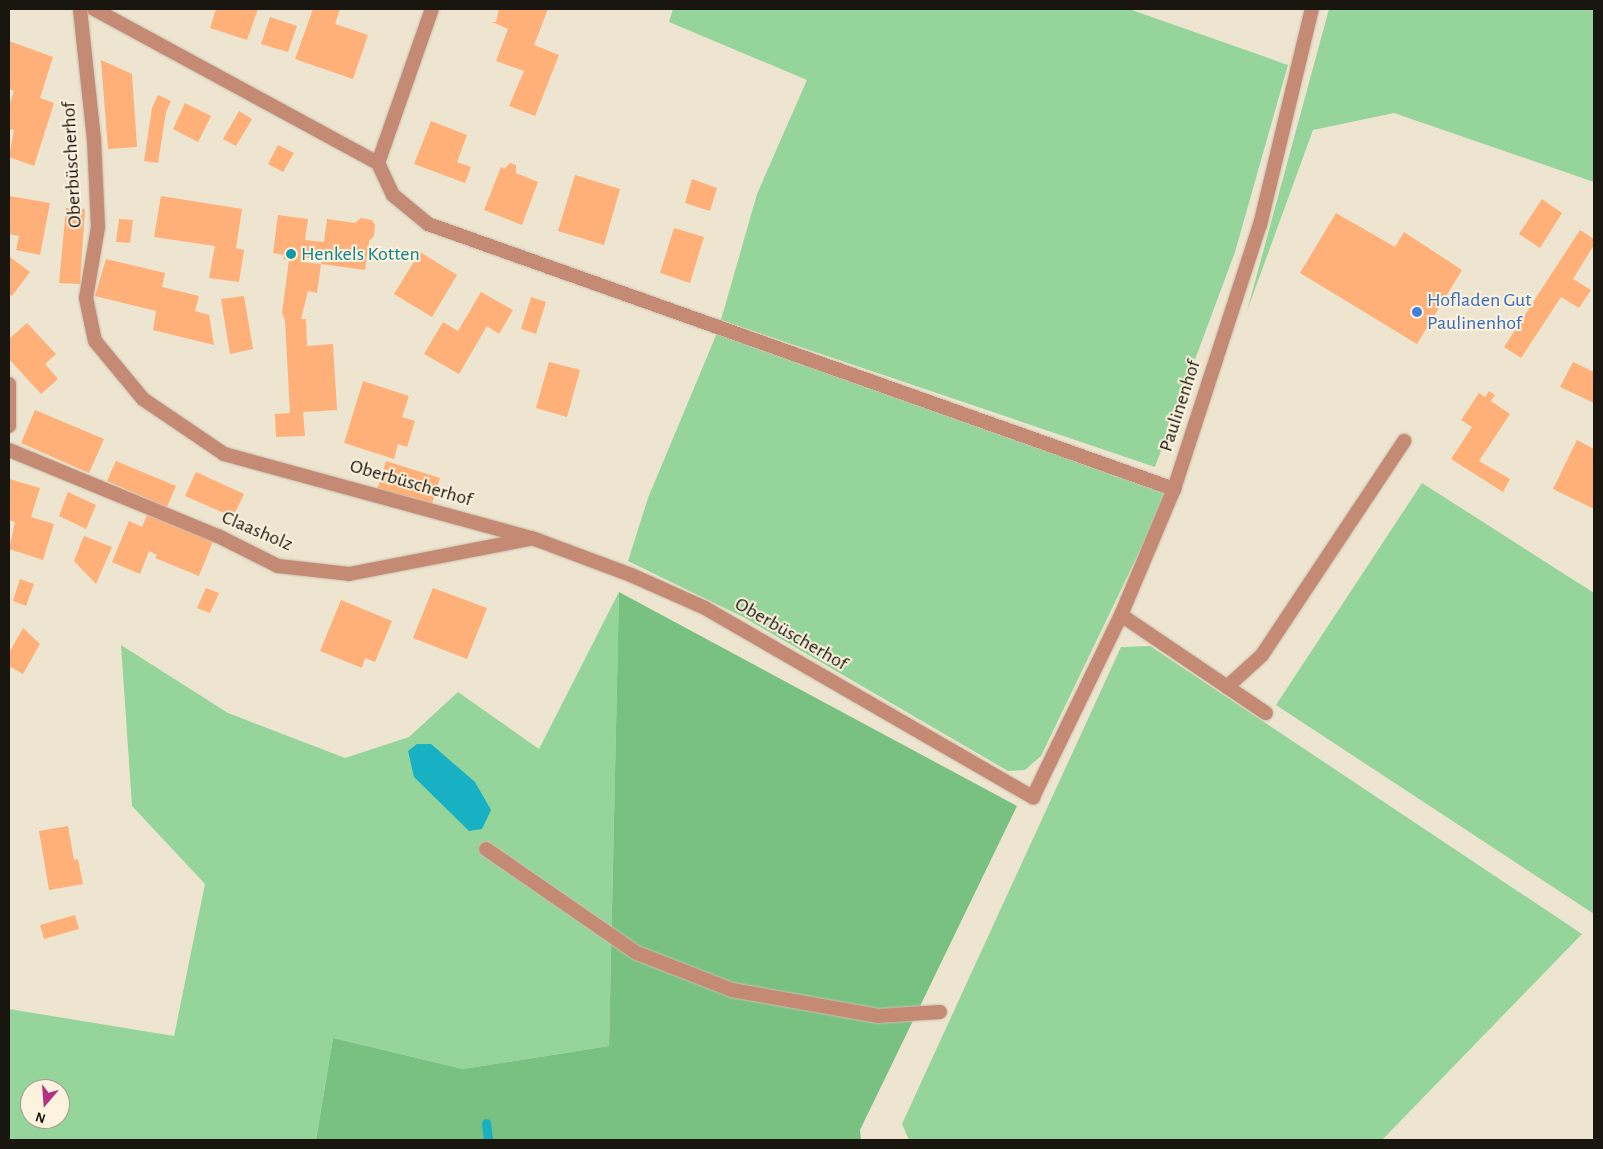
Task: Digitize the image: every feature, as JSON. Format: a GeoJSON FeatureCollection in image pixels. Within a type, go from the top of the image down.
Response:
{"type":"FeatureCollection","features":[{"type":"Feature","properties":{"kind":"street","name":"Oberbüscherhof"},"geometry":{"type":"LineString","coordinates":[[80,9],[94,139],[98,227],[86,298],[95,340],[143,399],[224,454],[532,538],[631,575],[705,608],[1033,797]]}},
{"type":"Feature","properties":{"kind":"street"},"geometry":{"type":"LineString","coordinates":[[94,9],[378,163],[393,195],[428,224],[1174,489]]}},
{"type":"Feature","properties":{"kind":"street"},"geometry":{"type":"LineString","coordinates":[[378,163],[432,9]]}},
{"type":"Feature","properties":{"kind":"street","name":"Paulinenhof"},"geometry":{"type":"LineString","coordinates":[[1033,797],[1121,615],[1174,489],[1260,225],[1312,9]]}},
{"type":"Feature","properties":{"kind":"street"},"geometry":{"type":"LineString","coordinates":[[9,384],[9,426]]}},
{"type":"Feature","properties":{"kind":"street"},"geometry":{"type":"LineString","coordinates":[[1227,687],[1262,655],[1404,441]]}},
{"type":"Feature","properties":{"kind":"street","name":"Claasholz"},"geometry":{"type":"LineString","coordinates":[[9,450],[218,536],[278,566],[349,574],[532,538]]}},
{"type":"Feature","properties":{"kind":"street"},"geometry":{"type":"LineString","coordinates":[[1121,615],[1266,713]]}},
{"type":"Feature","properties":{"kind":"street"},"geometry":{"type":"LineString","coordinates":[[486,849],[637,952],[732,990],[878,1016],[940,1012]]}},
{"type":"Feature","properties":{"kind":"green space"},"geometry":{"type":"Polygon","coordinates":[[[673,9],[1129,9],[1288,65],[1235,252],[1155,467],[721,320],[757,194],[807,80],[669,22],[673,9]]]}},
{"type":"Feature","properties":{"kind":"green space"},"geometry":{"type":"Polygon","coordinates":[[[1329,9],[1594,9],[1594,182],[1394,113],[1313,130],[1247,311],[1329,9]]]}},
{"type":"Feature","properties":{"kind":"green space"},"geometry":{"type":"Polygon","coordinates":[[[717,333],[1168,492],[1041,756],[1025,770],[1008,771],[743,617],[628,561],[648,498],[717,333]]]}},
{"type":"Feature","properties":{"kind":"green space"},"geometry":{"type":"Polygon","coordinates":[[[1422,483],[1594,593],[1594,914],[1276,705],[1422,483]]]}},
{"type":"Feature","properties":{"kind":"green space"},"geometry":{"type":"Polygon","coordinates":[[[619,592],[609,1046],[463,1069],[333,1038],[316,1140],[9,1140],[9,1009],[174,1036],[205,884],[132,806],[121,645],[228,713],[345,758],[409,737],[458,692],[539,749],[619,592]]]}},
{"type":"Feature","properties":{"kind":"green space"},"geometry":{"type":"Polygon","coordinates":[[[619,592],[1017,806],[860,1130],[861,1140],[316,1140],[333,1038],[463,1069],[609,1046],[619,592]]]}},
{"type":"Feature","properties":{"kind":"green space"},"geometry":{"type":"Polygon","coordinates":[[[1150,646],[1582,934],[1382,1140],[909,1140],[902,1124],[1121,647],[1150,646]]]}},
{"type":"Feature","properties":{"kind":"water"},"geometry":{"type":"Polygon","coordinates":[[[417,744],[431,744],[475,782],[491,810],[482,829],[469,831],[414,777],[408,751],[417,744]]]}},
{"type":"Feature","properties":{"kind":"building"},"geometry":{"type":"Polygon","coordinates":[[[216,9],[258,9],[247,40],[210,28],[216,9]]]}},
{"type":"Feature","properties":{"kind":"building"},"geometry":{"type":"Polygon","coordinates":[[[313,9],[340,9],[335,24],[368,35],[353,79],[295,59],[313,9]]]}},
{"type":"Feature","properties":{"kind":"building"},"geometry":{"type":"Polygon","coordinates":[[[499,9],[548,9],[534,45],[559,55],[535,116],[509,106],[524,71],[496,61],[508,29],[492,22],[496,22],[499,9]]]}},
{"type":"Feature","properties":{"kind":"building"},"geometry":{"type":"Polygon","coordinates":[[[270,17],[297,26],[288,52],[261,44],[270,17]]]}},
{"type":"Feature","properties":{"kind":"building"},"geometry":{"type":"Polygon","coordinates":[[[9,41],[53,57],[40,98],[54,103],[34,166],[9,157],[14,130],[9,129],[9,106],[14,91],[9,89],[9,41]]]}},
{"type":"Feature","properties":{"kind":"building"},"geometry":{"type":"Polygon","coordinates":[[[101,60],[132,74],[137,147],[108,149],[101,60]]]}},
{"type":"Feature","properties":{"kind":"building"},"geometry":{"type":"Polygon","coordinates":[[[158,95],[171,101],[166,112],[158,163],[144,161],[152,108],[158,95]]]}},
{"type":"Feature","properties":{"kind":"building"},"geometry":{"type":"Polygon","coordinates":[[[185,103],[211,116],[198,142],[173,129],[185,103]]]}},
{"type":"Feature","properties":{"kind":"building"},"geometry":{"type":"Polygon","coordinates":[[[239,111],[252,119],[236,146],[223,139],[239,111]]]}},
{"type":"Feature","properties":{"kind":"building"},"geometry":{"type":"Polygon","coordinates":[[[431,121],[467,135],[457,162],[471,167],[465,183],[414,164],[431,121]]]}},
{"type":"Feature","properties":{"kind":"building"},"geometry":{"type":"Polygon","coordinates":[[[278,145],[294,153],[283,172],[268,164],[278,145]]]}},
{"type":"Feature","properties":{"kind":"building"},"geometry":{"type":"Polygon","coordinates":[[[510,163],[516,165],[516,173],[538,182],[522,225],[484,210],[501,167],[504,169],[510,163]]]}},
{"type":"Feature","properties":{"kind":"building"},"geometry":{"type":"Polygon","coordinates":[[[575,175],[620,189],[604,245],[558,231],[575,175]]]}},
{"type":"Feature","properties":{"kind":"building"},"geometry":{"type":"Polygon","coordinates":[[[692,179],[717,188],[710,211],[685,203],[692,179]]]}},
{"type":"Feature","properties":{"kind":"building"},"geometry":{"type":"Polygon","coordinates":[[[9,196],[50,203],[40,255],[16,250],[19,236],[9,234],[9,196]]]}},
{"type":"Feature","properties":{"kind":"building"},"geometry":{"type":"Polygon","coordinates":[[[161,196],[242,209],[236,248],[244,250],[239,282],[209,278],[215,246],[154,237],[161,196]]]}},
{"type":"Feature","properties":{"kind":"building"},"geometry":{"type":"Polygon","coordinates":[[[1542,199],[1562,213],[1540,248],[1519,234],[1542,199]]]}},
{"type":"Feature","properties":{"kind":"building"},"geometry":{"type":"Polygon","coordinates":[[[66,208],[85,209],[80,284],[59,283],[66,208]]]}},
{"type":"Feature","properties":{"kind":"building"},"geometry":{"type":"Polygon","coordinates":[[[1336,213],[1395,247],[1404,232],[1462,270],[1417,344],[1300,273],[1336,213]]]}},
{"type":"Feature","properties":{"kind":"building"},"geometry":{"type":"Polygon","coordinates":[[[278,215],[308,219],[305,240],[324,242],[327,219],[355,223],[361,218],[372,220],[375,225],[374,236],[369,241],[365,270],[321,264],[317,293],[308,291],[301,319],[306,319],[307,346],[333,344],[337,410],[303,412],[305,436],[276,437],[275,414],[290,413],[285,320],[282,313],[289,260],[283,259],[284,255],[273,253],[278,215]],[[302,257],[302,262],[321,264],[322,260],[302,257]]]}},
{"type":"Feature","properties":{"kind":"building"},"geometry":{"type":"Polygon","coordinates":[[[119,219],[133,220],[130,243],[116,242],[119,219]]]}},
{"type":"Feature","properties":{"kind":"building"},"geometry":{"type":"Polygon","coordinates":[[[674,228],[704,237],[690,283],[660,273],[674,228]]]}},
{"type":"Feature","properties":{"kind":"building"},"geometry":{"type":"Polygon","coordinates":[[[1580,230],[1594,239],[1594,245],[1573,279],[1591,290],[1579,308],[1561,297],[1521,358],[1504,347],[1580,230]]]}},
{"type":"Feature","properties":{"kind":"building"},"geometry":{"type":"Polygon","coordinates":[[[420,252],[457,275],[432,317],[394,294],[420,252]]]}},
{"type":"Feature","properties":{"kind":"building"},"geometry":{"type":"Polygon","coordinates":[[[10,257],[30,272],[12,296],[9,293],[10,257]]]}},
{"type":"Feature","properties":{"kind":"building"},"geometry":{"type":"Polygon","coordinates":[[[106,259],[165,273],[162,287],[199,296],[195,311],[209,315],[214,345],[153,330],[156,311],[95,296],[106,259]]]}},
{"type":"Feature","properties":{"kind":"building"},"geometry":{"type":"Polygon","coordinates":[[[481,292],[513,310],[499,334],[487,326],[459,374],[424,354],[443,322],[458,331],[481,292]]]}},
{"type":"Feature","properties":{"kind":"building"},"geometry":{"type":"Polygon","coordinates":[[[244,296],[253,349],[230,354],[221,299],[244,296]]]}},
{"type":"Feature","properties":{"kind":"building"},"geometry":{"type":"Polygon","coordinates":[[[531,297],[546,302],[536,334],[521,329],[531,297]]]}},
{"type":"Feature","properties":{"kind":"building"},"geometry":{"type":"Polygon","coordinates":[[[27,323],[56,354],[45,364],[58,379],[41,394],[9,359],[9,339],[27,323]]]}},
{"type":"Feature","properties":{"kind":"building"},"geometry":{"type":"Polygon","coordinates":[[[549,362],[580,370],[567,417],[536,408],[549,362]]]}},
{"type":"Feature","properties":{"kind":"building"},"geometry":{"type":"Polygon","coordinates":[[[1573,362],[1594,372],[1594,403],[1560,387],[1573,362]]]}},
{"type":"Feature","properties":{"kind":"building"},"geometry":{"type":"Polygon","coordinates":[[[363,381],[409,396],[402,417],[415,421],[407,447],[398,444],[394,459],[344,443],[363,381]]]}},
{"type":"Feature","properties":{"kind":"building"},"geometry":{"type":"Polygon","coordinates":[[[1489,391],[1495,395],[1491,401],[1510,414],[1479,461],[1510,479],[1503,492],[1451,459],[1472,427],[1461,420],[1479,393],[1485,397],[1489,391]]]}},
{"type":"Feature","properties":{"kind":"building"},"geometry":{"type":"Polygon","coordinates":[[[35,410],[104,439],[89,473],[21,443],[35,410]]]}},
{"type":"Feature","properties":{"kind":"building"},"geometry":{"type":"Polygon","coordinates":[[[1577,440],[1594,449],[1594,509],[1553,489],[1577,440]]]}},
{"type":"Feature","properties":{"kind":"building"},"geometry":{"type":"Polygon","coordinates":[[[116,461],[176,486],[167,507],[107,481],[116,461]]]}},
{"type":"Feature","properties":{"kind":"building"},"geometry":{"type":"Polygon","coordinates":[[[386,461],[440,478],[431,507],[377,490],[386,461]]]}},
{"type":"Feature","properties":{"kind":"building"},"geometry":{"type":"Polygon","coordinates":[[[196,472],[244,494],[233,517],[185,496],[196,472]]]}},
{"type":"Feature","properties":{"kind":"building"},"geometry":{"type":"Polygon","coordinates":[[[9,479],[40,488],[31,517],[54,524],[43,560],[9,549],[15,522],[9,520],[9,479]]]}},
{"type":"Feature","properties":{"kind":"building"},"geometry":{"type":"Polygon","coordinates":[[[68,492],[96,505],[86,529],[59,516],[68,492]]]}},
{"type":"Feature","properties":{"kind":"building"},"geometry":{"type":"Polygon","coordinates":[[[147,515],[213,541],[199,576],[155,558],[157,555],[149,551],[140,574],[112,562],[129,521],[142,527],[147,515]]]}},
{"type":"Feature","properties":{"kind":"building"},"geometry":{"type":"Polygon","coordinates":[[[84,536],[112,547],[96,584],[74,561],[84,536]]]}},
{"type":"Feature","properties":{"kind":"building"},"geometry":{"type":"Polygon","coordinates":[[[20,579],[34,584],[26,606],[13,601],[20,579]]]}},
{"type":"Feature","properties":{"kind":"building"},"geometry":{"type":"Polygon","coordinates":[[[206,588],[219,593],[210,613],[197,608],[206,588]]]}},
{"type":"Feature","properties":{"kind":"building"},"geometry":{"type":"Polygon","coordinates":[[[433,588],[487,608],[467,659],[413,638],[433,588]]]}},
{"type":"Feature","properties":{"kind":"building"},"geometry":{"type":"Polygon","coordinates":[[[341,600],[392,621],[375,662],[365,658],[362,668],[320,651],[341,600]]]}},
{"type":"Feature","properties":{"kind":"building"},"geometry":{"type":"Polygon","coordinates":[[[23,628],[40,644],[23,674],[9,666],[9,653],[23,628]]]}},
{"type":"Feature","properties":{"kind":"building"},"geometry":{"type":"Polygon","coordinates":[[[68,826],[74,860],[78,859],[83,884],[49,890],[39,831],[68,826]]]}},
{"type":"Feature","properties":{"kind":"building"},"geometry":{"type":"Polygon","coordinates":[[[75,915],[79,929],[44,939],[40,925],[75,915]]]}},
{"type":"Feature","properties":{"kind":"waterway"},"geometry":{"type":"LineString","coordinates":[[486,1123],[488,1140]]}},
{"type":"Feature","properties":{"kind":"place","name":"Henkels Kotten"},"geometry":{"type":"Point","coordinates":[291,254]}},
{"type":"Feature","properties":{"kind":"place","name":"Hofladen Gut Paulinenhof"},"geometry":{"type":"Point","coordinates":[1417,312]}}]}
